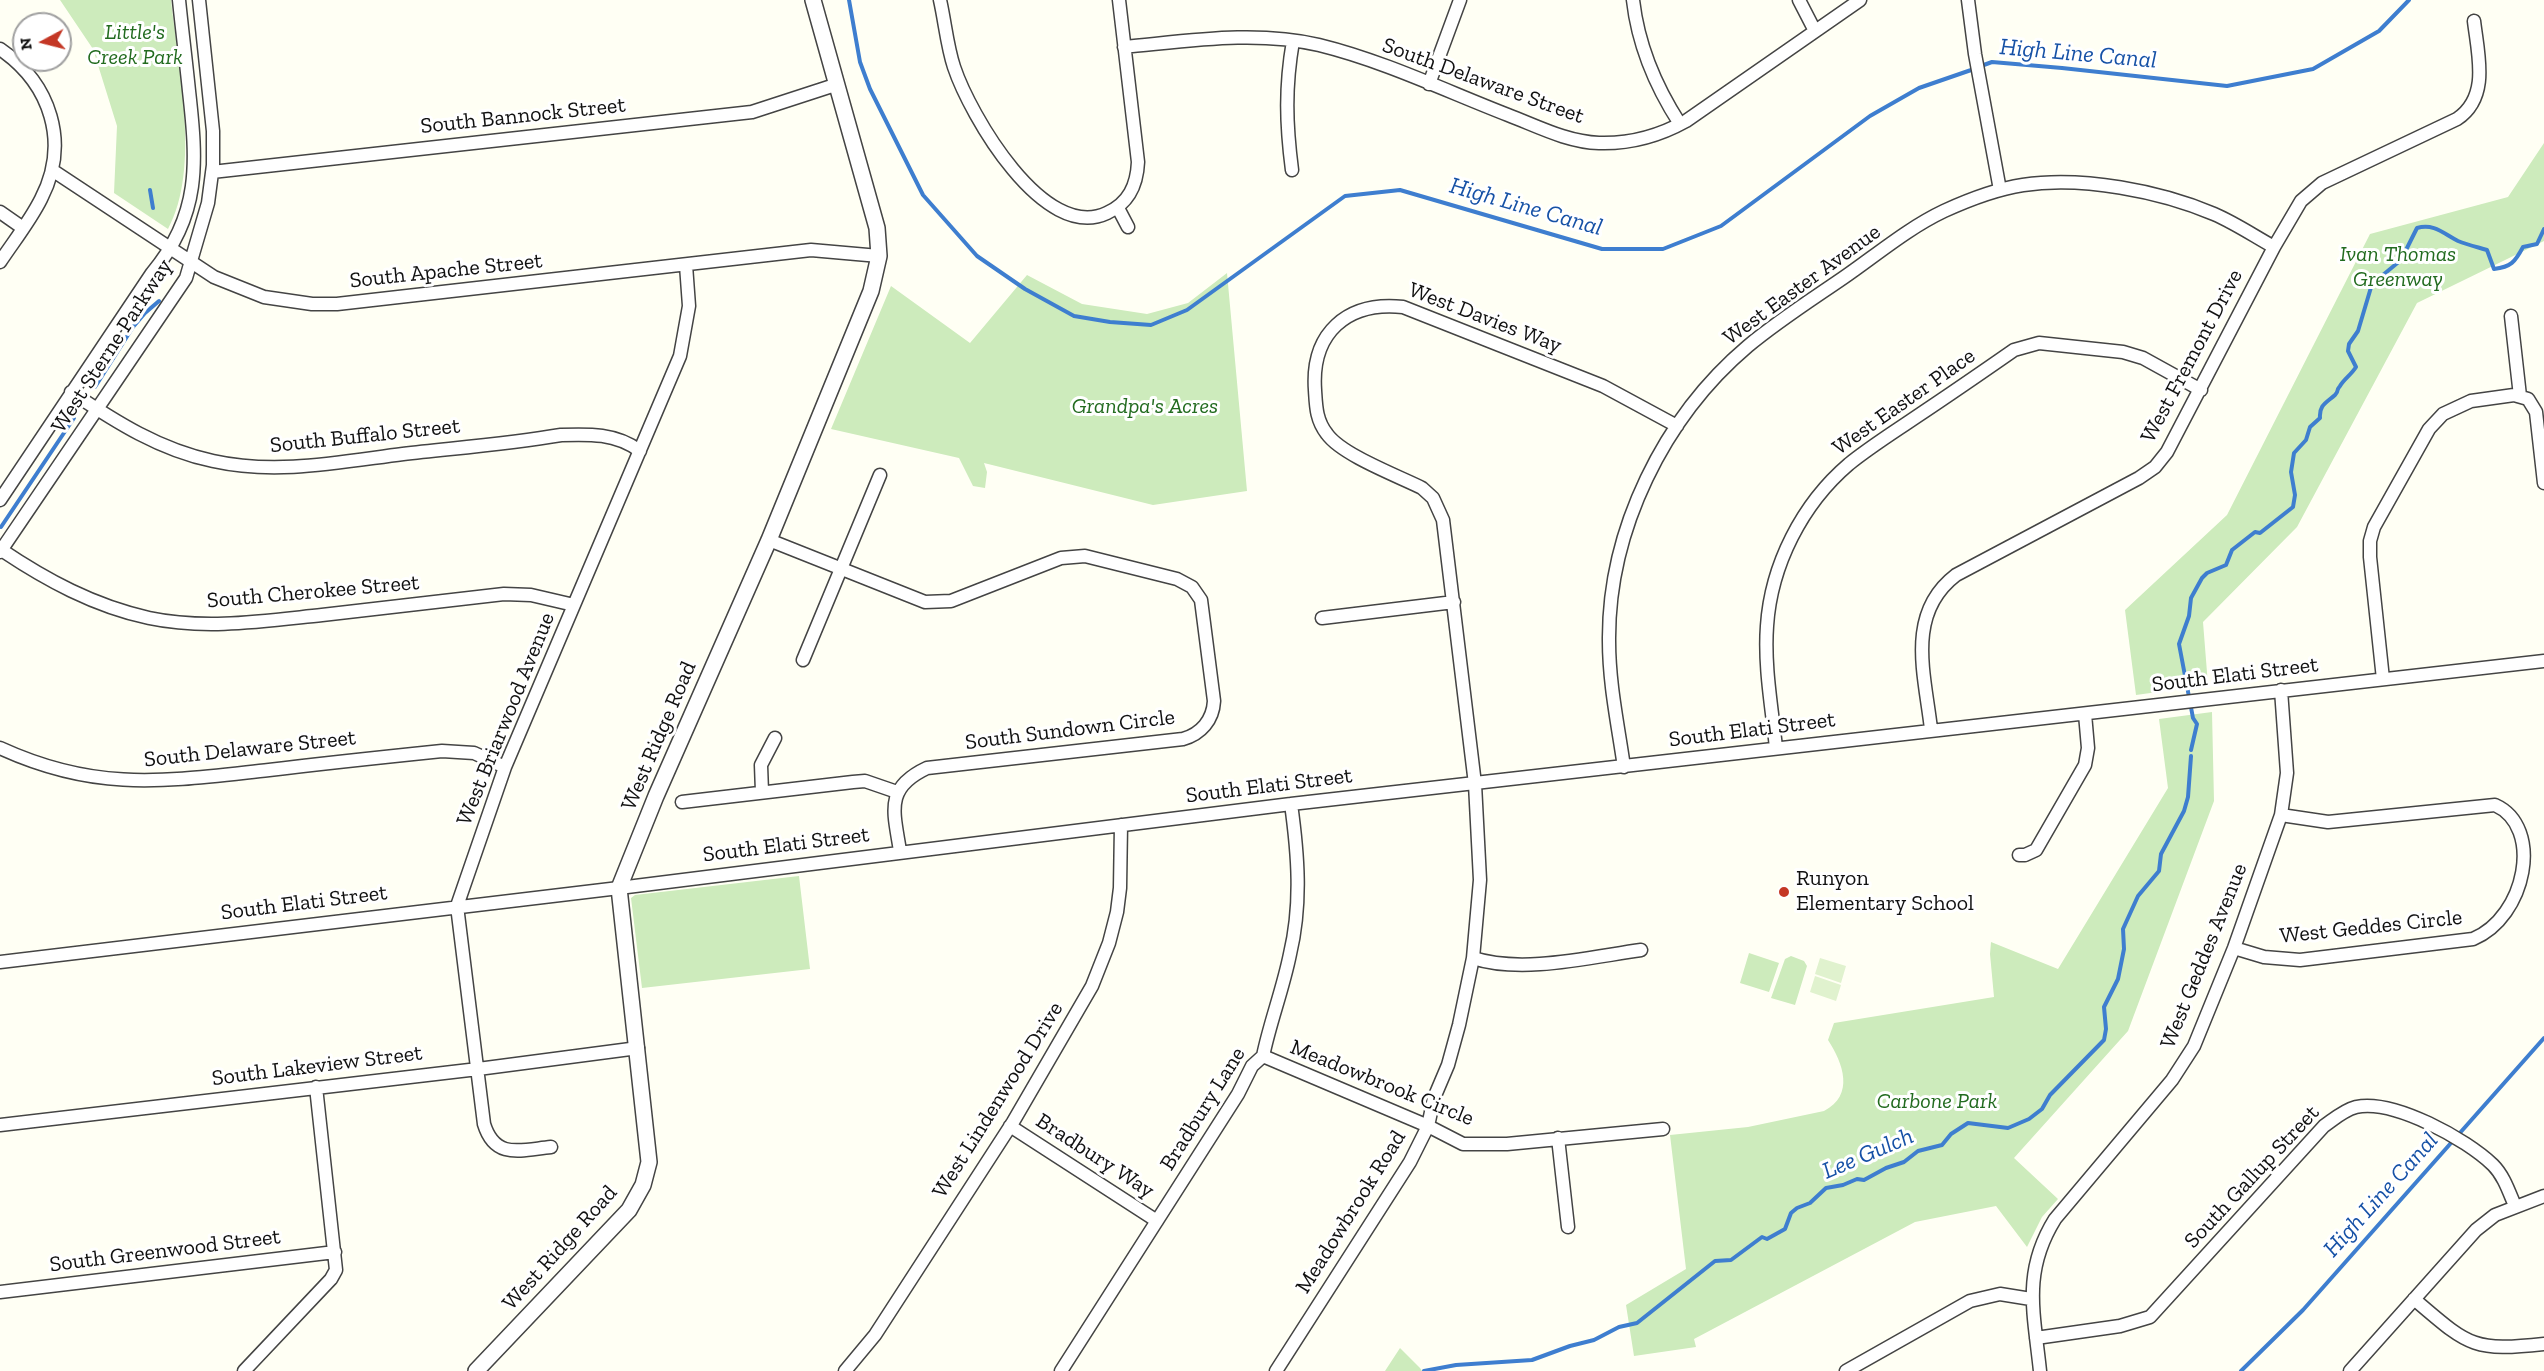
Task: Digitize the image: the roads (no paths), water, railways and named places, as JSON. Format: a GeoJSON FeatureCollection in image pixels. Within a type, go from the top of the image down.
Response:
{"type":"FeatureCollection","features":[{"type":"Feature","properties":{"kind":"street","name":"West Sterne Parkway"},"geometry":{"type":"LineString","coordinates":[[0,500],[71,392],[170,250],[181,229],[190,200],[196,158],[179,0]]}},
{"type":"Feature","properties":{"kind":"street","name":"West Sterne Parkway"},"geometry":{"type":"LineString","coordinates":[[0,551],[186,278],[208,204],[213,172],[213,131],[199,0]]}},
{"type":"Feature","properties":{"kind":"street","name":"West Ridge Road"},"geometry":{"type":"LineString","coordinates":[[805,0],[835,85]]}},
{"type":"Feature","properties":{"kind":"street","name":"West Ridge Road"},"geometry":{"type":"LineString","coordinates":[[477,1371],[629,1210],[643,1185],[649,1162],[619,888],[656,796],[769,540],[871,291],[879,256],[877,228],[813,0]]}},
{"type":"Feature","properties":{"kind":"street"},"geometry":{"type":"LineString","coordinates":[[940,0],[954,67],[974,113],[1006,161],[1027,183],[1067,215],[1090,218],[1101,216],[1118,208],[1134,188],[1138,162],[1119,0]]}},
{"type":"Feature","properties":{"kind":"street"},"geometry":{"type":"LineString","coordinates":[[1429,84],[1460,0]]}},
{"type":"Feature","properties":{"kind":"street"},"geometry":{"type":"LineString","coordinates":[[1633,0],[1646,54],[1658,85],[1680,124]]}},
{"type":"Feature","properties":{"kind":"street"},"geometry":{"type":"LineString","coordinates":[[1799,0],[1815,31]]}},
{"type":"Feature","properties":{"kind":"street","name":"South Delaware Street"},"geometry":{"type":"LineString","coordinates":[[1124,47],[1238,37],[1293,40],[1341,51],[1563,136],[1584,141],[1610,143],[1639,140],[1680,124],[1860,0]]}},
{"type":"Feature","properties":{"kind":"street"},"geometry":{"type":"LineString","coordinates":[[1968,0],[1979,78],[2000,190]]}},
{"type":"Feature","properties":{"kind":"street","name":"West Fremont Drive"},"geometry":{"type":"LineString","coordinates":[[1931,729],[1922,632],[1931,603],[1938,592],[1956,575],[2139,478],[2155,466],[2167,452],[2201,390],[2297,206],[2314,189],[2457,119],[2470,107],[2479,85],[2480,74],[2474,21]]}},
{"type":"Feature","properties":{"kind":"street"},"geometry":{"type":"LineString","coordinates":[[183,40],[203,38]]}},
{"type":"Feature","properties":{"kind":"street"},"geometry":{"type":"LineString","coordinates":[[1292,170],[1286,105],[1287,75],[1293,40]]}},
{"type":"Feature","properties":{"kind":"street"},"geometry":{"type":"LineString","coordinates":[[0,49],[22,66],[43,94],[53,119],[56,140],[52,170],[40,201],[0,261]]}},
{"type":"Feature","properties":{"kind":"street","name":"South Bannock Street"},"geometry":{"type":"LineString","coordinates":[[213,172],[752,112],[835,85]]}},
{"type":"Feature","properties":{"kind":"street","name":"South Apache Street"},"geometry":{"type":"LineString","coordinates":[[52,170],[214,277],[264,297],[312,304],[337,304],[811,250],[879,256]]}},
{"type":"Feature","properties":{"kind":"street","name":"West Easter Avenue"},"geometry":{"type":"LineString","coordinates":[[1624,767],[1610,674],[1609,640],[1613,592],[1635,506],[1646,480],[1677,426],[1709,384],[1767,330],[1928,220],[2000,190],[2023,185],[2055,182],[2125,189],[2150,194],[2188,204],[2216,215],[2274,247]]}},
{"type":"Feature","properties":{"kind":"street"},"geometry":{"type":"LineString","coordinates":[[1118,208],[1128,227]]}},
{"type":"Feature","properties":{"kind":"street"},"geometry":{"type":"LineString","coordinates":[[0,212],[23,228]]}},
{"type":"Feature","properties":{"kind":"street","name":"West Briarwood Avenue"},"geometry":{"type":"LineString","coordinates":[[551,1148],[509,1151],[499,1148],[488,1138],[484,1124],[458,906],[505,767],[680,356],[689,306],[686,265]]}},
{"type":"Feature","properties":{"kind":"street","name":"West Davies Way"},"geometry":{"type":"LineString","coordinates":[[1475,784],[1443,520],[1433,498],[1422,488],[1343,448],[1327,434],[1321,425],[1315,406],[1315,364],[1323,342],[1338,323],[1360,310],[1375,306],[1403,307],[1603,386],[1677,426]]}},
{"type":"Feature","properties":{"kind":"street"},"geometry":{"type":"LineString","coordinates":[[2511,316],[2520,396]]}},
{"type":"Feature","properties":{"kind":"street","name":"West Easter Place"},"geometry":{"type":"LineString","coordinates":[[1776,748],[1766,654],[1767,625],[1774,584],[1783,556],[1806,513],[1821,493],[1847,466],[2014,350],[2032,344],[2132,354],[2201,390]]}},
{"type":"Feature","properties":{"kind":"street","name":"South Buffalo Street"},"geometry":{"type":"LineString","coordinates":[[71,392],[129,430],[158,444],[202,459],[237,465],[299,467],[561,435],[609,436],[640,451]]}},
{"type":"Feature","properties":{"kind":"street"},"geometry":{"type":"LineString","coordinates":[[2383,679],[2370,541],[2374,527],[2429,429],[2443,414],[2470,400],[2520,396],[2528,399],[2536,411],[2544,483]]}},
{"type":"Feature","properties":{"kind":"street"},"geometry":{"type":"LineString","coordinates":[[803,660],[880,475]]}},
{"type":"Feature","properties":{"kind":"street","name":"South Sundown Circle"},"geometry":{"type":"LineString","coordinates":[[769,540],[925,602],[951,601],[1061,558],[1085,556],[1186,583],[1198,594],[1204,609],[1214,707],[1208,722],[1196,733],[1183,739],[927,768],[905,782],[897,792]]}},
{"type":"Feature","properties":{"kind":"street","name":"South Cherokee Street"},"geometry":{"type":"LineString","coordinates":[[0,551],[95,602],[149,618],[183,623],[240,624],[504,594],[531,595],[574,605]]}},
{"type":"Feature","properties":{"kind":"street"},"geometry":{"type":"LineString","coordinates":[[1322,618],[1454,602]]}},
{"type":"Feature","properties":{"kind":"street","name":"South Elati Street"},"geometry":{"type":"LineString","coordinates":[[0,962],[1292,804],[1624,767],[1931,729],[2085,714],[2544,661]]}},
{"type":"Feature","properties":{"kind":"street","name":"West Geddes Avenue"},"geometry":{"type":"LineString","coordinates":[[2040,1371],[2031,1299],[2036,1259],[2042,1240],[2055,1219],[2186,1060],[2234,948],[2281,815],[2287,773],[2281,690]]}},
{"type":"Feature","properties":{"kind":"street"},"geometry":{"type":"LineString","coordinates":[[2019,855],[2036,850],[2082,774],[2088,748],[2085,714]]}},
{"type":"Feature","properties":{"kind":"street"},"geometry":{"type":"LineString","coordinates":[[762,792],[761,765],[775,738]]}},
{"type":"Feature","properties":{"kind":"street","name":"South Delaware Street"},"geometry":{"type":"LineString","coordinates":[[0,748],[23,759],[76,775],[146,782],[442,751],[474,753],[505,767]]}},
{"type":"Feature","properties":{"kind":"street"},"geometry":{"type":"LineString","coordinates":[[682,802],[866,781],[897,792],[894,810],[900,851]]}},
{"type":"Feature","properties":{"kind":"street","name":"Meadowbrook Road"},"geometry":{"type":"LineString","coordinates":[[1276,1371],[1410,1162],[1428,1126],[1434,1098],[1448,1065],[1459,1025],[1473,958],[1480,880],[1475,784]]}},
{"type":"Feature","properties":{"kind":"street","name":"Bradbury Lane"},"geometry":{"type":"LineString","coordinates":[[1061,1371],[1238,1094],[1252,1066],[1263,1056],[1291,952],[1296,923],[1298,853],[1292,804]]}},
{"type":"Feature","properties":{"kind":"street"},"geometry":{"type":"LineString","coordinates":[[2281,815],[2328,822],[2486,805],[2506,808],[2516,813],[2531,827]]}},
{"type":"Feature","properties":{"kind":"street","name":"West Lindenwood Drive"},"geometry":{"type":"LineString","coordinates":[[844,1371],[875,1335],[1010,1126],[1092,986],[1117,912],[1120,888],[1121,825]]}},
{"type":"Feature","properties":{"kind":"street","name":"West Geddes Circle"},"geometry":{"type":"LineString","coordinates":[[2234,948],[2264,957],[2300,960],[2463,941],[2483,935],[2495,927],[2534,881]]}},
{"type":"Feature","properties":{"kind":"street"},"geometry":{"type":"LineString","coordinates":[[1473,958],[1497,964],[1525,965],[1641,950]]}},
{"type":"Feature","properties":{"kind":"street","name":"South Lakeview Street"},"geometry":{"type":"LineString","coordinates":[[0,1125],[638,1048]]}},
{"type":"Feature","properties":{"kind":"street","name":"Meadowbrook Circle"},"geometry":{"type":"LineString","coordinates":[[1263,1056],[1428,1126],[1463,1144],[1507,1144],[1663,1129]]}},
{"type":"Feature","properties":{"kind":"street"},"geometry":{"type":"LineString","coordinates":[[244,1371],[331,1279],[336,1270],[316,1087]]}},
{"type":"Feature","properties":{"kind":"street","name":"South Gallup Street"},"geometry":{"type":"LineString","coordinates":[[2037,1338],[2120,1326],[2150,1317],[2324,1126],[2339,1114],[2354,1107],[2377,1105],[2405,1112],[2469,1146],[2495,1166],[2506,1183],[2515,1206]]}},
{"type":"Feature","properties":{"kind":"street","name":"Bradbury Way"},"geometry":{"type":"LineString","coordinates":[[1010,1126],[1157,1221]]}},
{"type":"Feature","properties":{"kind":"street"},"geometry":{"type":"LineString","coordinates":[[1558,1138],[1568,1227]]}},
{"type":"Feature","properties":{"kind":"street"},"geometry":{"type":"LineString","coordinates":[[2350,1371],[2476,1230],[2495,1215],[2544,1196]]}},
{"type":"Feature","properties":{"kind":"street","name":"South Greenwood Street"},"geometry":{"type":"LineString","coordinates":[[0,1292],[335,1252]]}},
{"type":"Feature","properties":{"kind":"street"},"geometry":{"type":"LineString","coordinates":[[1846,1371],[1970,1301],[2000,1294],[2031,1299]]}},
{"type":"Feature","properties":{"kind":"street"},"geometry":{"type":"LineString","coordinates":[[2414,1299],[2449,1329],[2471,1342],[2498,1348],[2544,1344]]}},
{"type":"Feature","properties":{"kind":"waterway","name":"High Line Canal"},"geometry":{"type":"LineString","coordinates":[[849,0],[860,62],[870,89],[923,195],[977,256],[1025,289],[1074,316],[1151,325],[1187,310],[1345,196],[1400,190],[1602,249],[1663,249],[1721,226],[1870,116],[1919,88],[1974,69]]}},
{"type":"Feature","properties":{"kind":"waterway","name":"High Line Canal"},"geometry":{"type":"LineString","coordinates":[[1981,66],[1992,62],[2227,86],[2313,69],[2379,31],[2409,0]]}},
{"type":"Feature","properties":{"kind":"waterway"},"geometry":{"type":"LineString","coordinates":[[150,190],[153,208]]}},
{"type":"Feature","properties":{"kind":"waterway","name":"Lee Gulch"},"geometry":{"type":"LineString","coordinates":[[2191,750],[2197,724],[2193,718],[2179,644],[2189,616],[2191,598],[2207,573],[2226,565],[2232,550],[2255,532],[2260,533],[2293,507],[2295,495],[2291,472],[2294,453],[2306,440],[2310,427],[2320,418],[2322,407],[2335,395],[2356,367],[2348,351],[2349,344],[2358,331],[2372,284],[2401,260],[2417,228],[2434,228],[2458,241],[2487,250],[2494,269],[2512,263],[2523,247],[2537,244],[2544,229]]}},
{"type":"Feature","properties":{"kind":"waterway"},"geometry":{"type":"LineString","coordinates":[[95,387],[133,327],[159,301]]}},
{"type":"Feature","properties":{"kind":"waterway"},"geometry":{"type":"LineString","coordinates":[[1,527],[74,418]]}},
{"type":"Feature","properties":{"kind":"waterway","name":"Lee Gulch"},"geometry":{"type":"LineString","coordinates":[[1424,1371],[1456,1365],[1532,1360],[1594,1340],[1619,1327],[1637,1323],[1715,1261],[1731,1260],[1762,1237],[1767,1239],[1785,1229],[1791,1213],[1810,1203],[1826,1188],[1843,1185],[1857,1179],[1864,1180],[1886,1168],[1904,1162],[1918,1151],[1942,1145],[1951,1134],[1968,1123],[2008,1128],[2029,1119],[2042,1109],[2050,1095],[2104,1040],[2106,1029],[2104,1007],[2118,979],[2124,949],[2123,929],[2138,896],[2159,871],[2161,854],[2184,811],[2188,797],[2191,756]]}},
{"type":"Feature","properties":{"kind":"waterway","name":"High Line Canal"},"geometry":{"type":"LineString","coordinates":[[2241,1371],[2303,1310],[2544,1038]]}},
{"type":"Feature","properties":{"kind":"place","name":"Runyon Elementary School"},"geometry":{"type":"Point","coordinates":[1784,892]}},
{"type":"Feature","properties":{"kind":"park label","name":"Little's Creek Park"},"geometry":{"type":"Point","coordinates":[135,46]}},
{"type":"Feature","properties":{"kind":"park label","name":"Ivan Thomas Greenway"},"geometry":{"type":"Point","coordinates":[2398,268]}},
{"type":"Feature","properties":{"kind":"park label","name":"Grandpa's Acres"},"geometry":{"type":"Point","coordinates":[1145,407]}},
{"type":"Feature","properties":{"kind":"park label","name":"Carbone Park"},"geometry":{"type":"Point","coordinates":[1937,1102]}}]}
